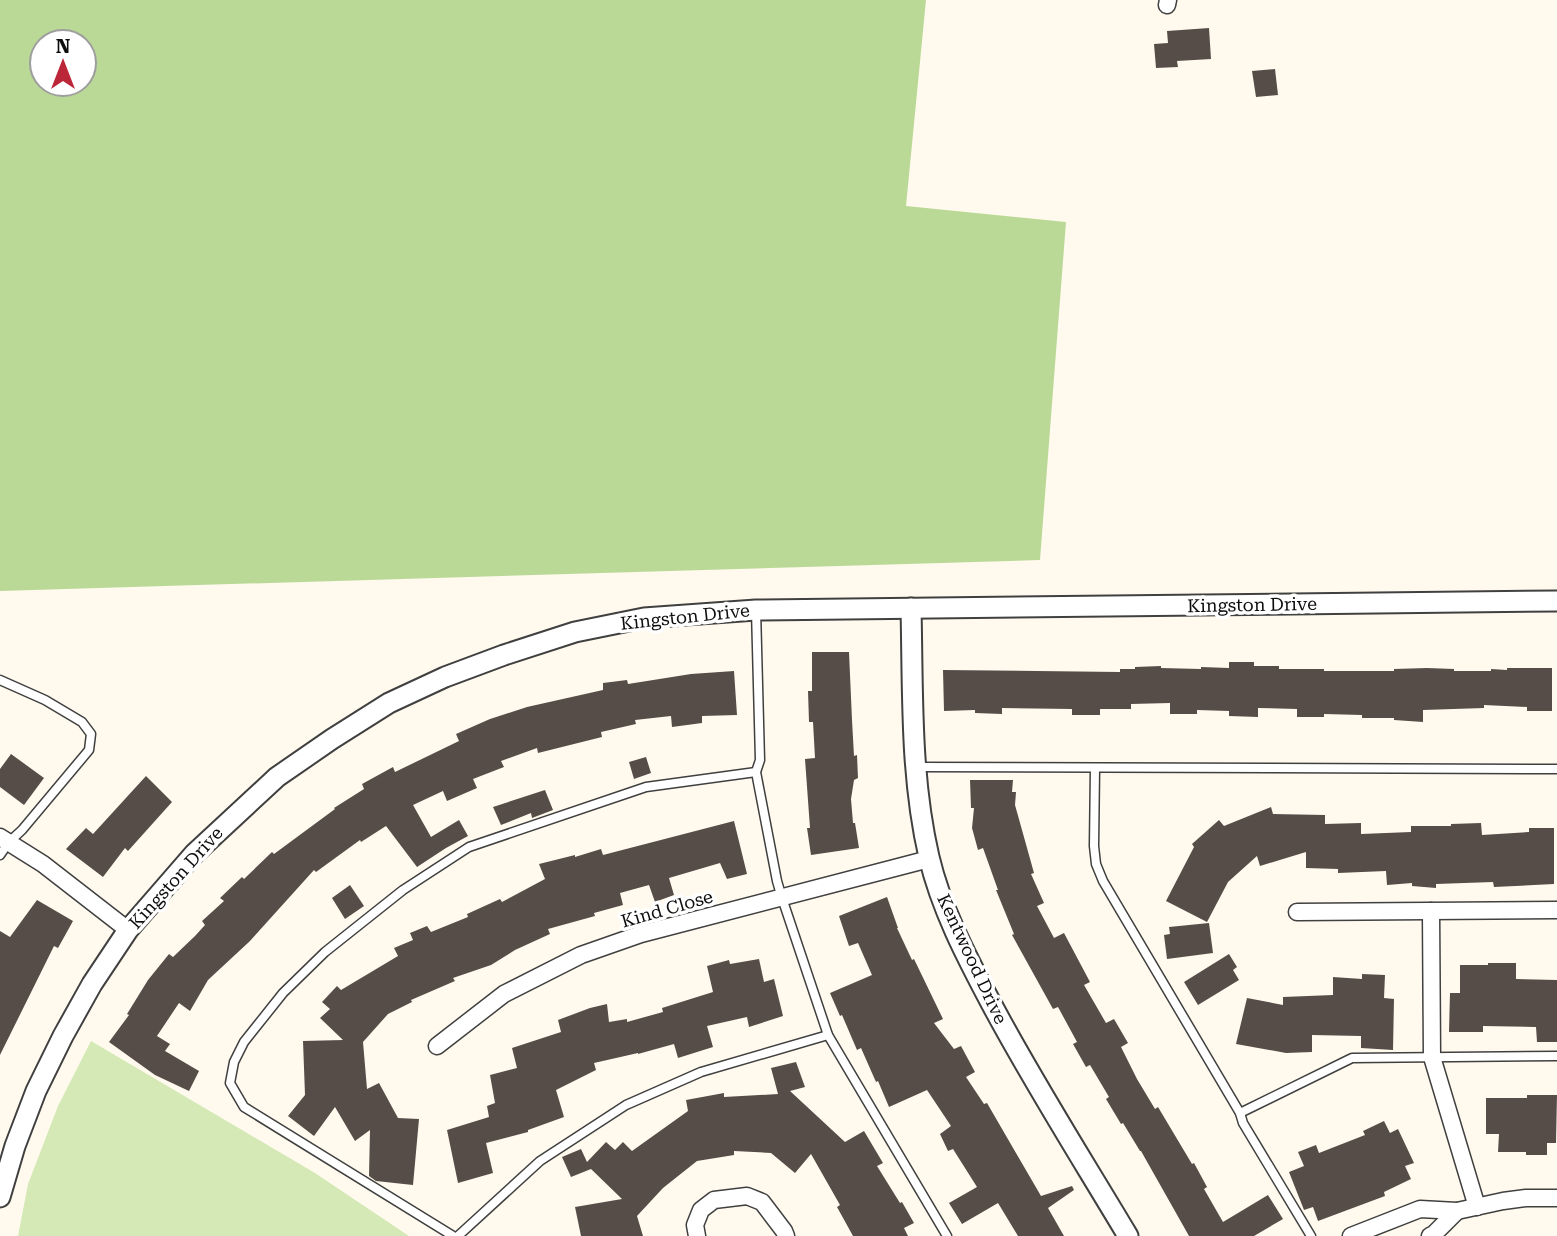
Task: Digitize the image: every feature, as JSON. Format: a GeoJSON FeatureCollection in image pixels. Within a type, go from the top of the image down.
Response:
{"type":"FeatureCollection","features":[{"type":"Feature","properties":{"kind":"street","name":"Kingston Drive"},"geometry":{"type":"LineString","coordinates":[[0,1197],[7,1143],[63,1036],[128,930],[194,854],[277,777],[332,739],[389,703],[445,677],[505,654],[575,632],[644,618],[756,610],[1557,601]]}},
{"type":"Feature","properties":{"kind":"street","name":"Kentwood Drive"},"geometry":{"type":"LineString","coordinates":[[911,608],[914,767],[929,859],[948,916],[1012,1043],[1128,1236]]}},
{"type":"Feature","properties":{"kind":"street"},"geometry":{"type":"LineString","coordinates":[[3,845],[43,864],[128,930]]}},
{"type":"Feature","properties":{"kind":"street","name":"Kind Close"},"geometry":{"type":"LineString","coordinates":[[437,1046],[504,994],[581,955],[641,934],[929,859]]}},
{"type":"Feature","properties":{"kind":"street"},"geometry":{"type":"LineString","coordinates":[[1297,912],[1557,910]]}},
{"type":"Feature","properties":{"kind":"street"},"geometry":{"type":"LineString","coordinates":[[1431,911],[1432,1058],[1476,1207]]}},
{"type":"Feature","properties":{"kind":"street"},"geometry":{"type":"LineString","coordinates":[[697,1236],[695,1225],[701,1210],[714,1200],[747,1196],[762,1202],[786,1236]]}},
{"type":"Feature","properties":{"kind":"street"},"geometry":{"type":"LineString","coordinates":[[1351,1236],[1420,1209],[1457,1211],[1526,1198],[1557,1198]]}},
{"type":"Feature","properties":{"kind":"street"},"geometry":{"type":"LineString","coordinates":[[1430,1236],[1457,1211]]}},
{"type":"Feature","properties":{"kind":"lane"},"geometry":{"type":"LineString","coordinates":[[756,610],[760,760],[756,772],[782,898],[828,1035],[947,1236]]}},
{"type":"Feature","properties":{"kind":"lane"},"geometry":{"type":"LineString","coordinates":[[0,680],[82,722],[91,734],[89,750],[22,830],[3,845]]}},
{"type":"Feature","properties":{"kind":"lane"},"geometry":{"type":"LineString","coordinates":[[914,767],[1557,769]]}},
{"type":"Feature","properties":{"kind":"lane"},"geometry":{"type":"LineString","coordinates":[[1095,768],[1094,846],[1096,864],[1103,881],[1311,1236]]}},
{"type":"Feature","properties":{"kind":"lane"},"geometry":{"type":"LineString","coordinates":[[453,1236],[244,1107],[230,1083],[234,1062],[244,1042],[283,993],[325,951],[403,890],[469,847],[646,786],[756,772]]}},
{"type":"Feature","properties":{"kind":"lane"},"geometry":{"type":"LineString","coordinates":[[458,1236],[540,1161],[626,1105],[701,1072],[828,1035]]}},
{"type":"Feature","properties":{"kind":"lane"},"geometry":{"type":"LineString","coordinates":[[1240,1113],[1352,1058],[1557,1056]]}},
{"type":"Feature","properties":{"kind":"green space"},"geometry":{"type":"Polygon","coordinates":[[[0,0],[926,0],[906,206],[1066,222],[1040,560],[0,591],[0,0]]]}},
{"type":"Feature","properties":{"kind":"green space"},"geometry":{"type":"Polygon","coordinates":[[[91,1041],[315,1173],[409,1236],[18,1236],[28,1184],[58,1106],[91,1041]]]}},
{"type":"Feature","properties":{"kind":"building"},"geometry":{"type":"Polygon","coordinates":[[[1209,28],[1211,59],[1177,61],[1178,67],[1156,68],[1154,44],[1168,43],[1167,31],[1209,28]]]}},
{"type":"Feature","properties":{"kind":"building"},"geometry":{"type":"Polygon","coordinates":[[[1275,69],[1278,95],[1256,97],[1252,71],[1275,69]]]}},
{"type":"Feature","properties":{"kind":"building"},"geometry":{"type":"Polygon","coordinates":[[[812,652],[849,652],[854,756],[857,755],[858,778],[854,780],[851,799],[859,848],[811,855],[807,828],[810,828],[805,759],[815,758],[813,722],[809,722],[808,691],[812,691],[812,652]]]}},
{"type":"Feature","properties":{"kind":"building"},"geometry":{"type":"Polygon","coordinates":[[[1229,662],[1254,662],[1254,666],[1324,671],[1427,668],[1491,671],[1507,668],[1552,668],[1552,711],[1527,711],[1527,707],[1484,705],[1484,708],[1423,710],[1423,722],[1362,718],[1362,715],[1324,714],[1324,717],[1297,717],[1297,709],[1258,708],[1258,717],[1229,716],[1229,711],[1197,710],[1197,714],[1170,714],[1170,703],[1131,704],[1131,709],[1100,709],[1100,715],[1072,715],[1072,709],[1002,708],[1002,714],[975,713],[975,710],[944,711],[943,670],[1120,672],[1120,669],[1161,666],[1229,668],[1229,662]]]}},
{"type":"Feature","properties":{"kind":"building"},"geometry":{"type":"Polygon","coordinates":[[[734,671],[737,715],[702,716],[702,723],[672,727],[671,716],[635,720],[636,724],[601,732],[602,737],[538,753],[537,748],[501,761],[504,767],[473,779],[477,788],[447,801],[443,791],[413,805],[431,837],[459,820],[468,836],[417,867],[386,826],[361,842],[360,840],[316,872],[314,870],[250,941],[208,980],[190,1011],[179,1003],[157,1036],[170,1044],[165,1051],[199,1071],[189,1091],[155,1075],[109,1042],[129,1015],[127,1014],[148,980],[169,954],[173,957],[205,925],[202,921],[224,901],[220,898],[272,852],[274,854],[334,808],[364,789],[362,784],[393,767],[395,772],[459,741],[456,734],[490,719],[527,707],[603,690],[603,683],[627,680],[628,684],[691,674],[734,671]]]}},
{"type":"Feature","properties":{"kind":"building"},"geometry":{"type":"Polygon","coordinates":[[[11,754],[44,778],[24,805],[0,787],[0,769],[11,754]]]}},
{"type":"Feature","properties":{"kind":"building"},"geometry":{"type":"Polygon","coordinates":[[[646,757],[651,773],[634,779],[629,762],[646,757]]]}},
{"type":"Feature","properties":{"kind":"building"},"geometry":{"type":"Polygon","coordinates":[[[146,776],[172,802],[128,851],[125,848],[103,877],[66,849],[86,828],[93,834],[146,776]]]}},
{"type":"Feature","properties":{"kind":"building"},"geometry":{"type":"Polygon","coordinates":[[[970,780],[1013,780],[1012,792],[1016,792],[1015,805],[1034,873],[1031,874],[1044,903],[1037,906],[1054,938],[1064,933],[1090,982],[1084,985],[1106,1023],[1114,1019],[1128,1043],[1121,1047],[1137,1079],[1155,1109],[1158,1107],[1192,1164],[1194,1163],[1207,1187],[1204,1189],[1223,1222],[1268,1195],[1283,1219],[1254,1236],[1189,1236],[1141,1151],[1106,1099],[1109,1097],[1090,1065],[1086,1067],[1073,1044],[1077,1042],[1058,1007],[1053,1009],[1012,935],[1014,934],[983,848],[978,850],[972,828],[974,808],[971,808],[970,780]]]}},
{"type":"Feature","properties":{"kind":"building"},"geometry":{"type":"Polygon","coordinates":[[[545,790],[553,810],[532,818],[531,813],[501,825],[493,807],[545,790]]]}},
{"type":"Feature","properties":{"kind":"building"},"geometry":{"type":"Polygon","coordinates":[[[1271,807],[1273,814],[1325,815],[1325,824],[1361,823],[1361,834],[1411,832],[1411,826],[1481,823],[1482,835],[1529,832],[1529,828],[1554,828],[1554,884],[1494,887],[1493,882],[1436,884],[1436,888],[1412,886],[1412,883],[1387,885],[1386,871],[1338,873],[1338,869],[1306,868],[1306,852],[1260,866],[1257,856],[1228,882],[1207,922],[1166,901],[1194,847],[1192,844],[1219,820],[1224,826],[1271,807]]]}},
{"type":"Feature","properties":{"kind":"building"},"geometry":{"type":"Polygon","coordinates":[[[734,821],[747,874],[727,879],[720,863],[669,878],[674,895],[655,902],[649,885],[620,893],[623,905],[548,929],[550,934],[515,950],[491,965],[453,978],[455,981],[411,1000],[412,1002],[388,1014],[363,1042],[367,1089],[379,1083],[398,1118],[419,1119],[413,1185],[376,1181],[369,1176],[370,1130],[355,1141],[335,1107],[314,1136],[288,1116],[305,1095],[303,1041],[343,1040],[320,1018],[330,1009],[322,1002],[337,986],[341,990],[398,956],[394,948],[413,940],[410,933],[427,926],[431,932],[468,917],[467,914],[500,899],[502,902],[545,879],[539,864],[601,849],[603,855],[734,821]]]}},
{"type":"Feature","properties":{"kind":"building"},"geometry":{"type":"Polygon","coordinates":[[[350,885],[364,906],[345,919],[332,898],[350,885]]]}},
{"type":"Feature","properties":{"kind":"building"},"geometry":{"type":"Polygon","coordinates":[[[887,897],[897,928],[943,1019],[934,1023],[954,1049],[961,1046],[975,1072],[966,1077],[984,1104],[987,1103],[1041,1196],[1072,1186],[1074,1190],[1048,1208],[1064,1236],[1018,1236],[998,1203],[962,1224],[949,1203],[977,1187],[953,1149],[948,1151],[940,1134],[951,1126],[927,1090],[889,1107],[861,1048],[857,1050],[830,993],[872,975],[858,943],[849,946],[839,916],[887,897]]]}},
{"type":"Feature","properties":{"kind":"building"},"geometry":{"type":"Polygon","coordinates":[[[37,900],[73,921],[58,948],[54,946],[0,1055],[0,931],[10,937],[37,900]]]}},
{"type":"Feature","properties":{"kind":"building"},"geometry":{"type":"Polygon","coordinates":[[[1209,923],[1213,953],[1167,959],[1164,935],[1170,934],[1169,927],[1209,923]]]}},
{"type":"Feature","properties":{"kind":"building"},"geometry":{"type":"Polygon","coordinates":[[[1229,954],[1237,967],[1233,970],[1239,980],[1198,1005],[1184,982],[1229,954]]]}},
{"type":"Feature","properties":{"kind":"building"},"geometry":{"type":"Polygon","coordinates":[[[759,959],[764,982],[774,979],[783,1016],[749,1027],[747,1017],[707,1026],[713,1047],[678,1058],[674,1044],[594,1063],[596,1070],[556,1090],[564,1117],[528,1132],[486,1143],[493,1173],[458,1183],[447,1130],[489,1117],[487,1106],[495,1103],[490,1075],[517,1068],[512,1048],[561,1032],[558,1020],[590,1008],[607,1004],[609,1022],[627,1019],[627,1022],[663,1012],[662,1008],[713,992],[707,966],[729,960],[730,964],[759,959]]]}},
{"type":"Feature","properties":{"kind":"building"},"geometry":{"type":"Polygon","coordinates":[[[1516,963],[1516,979],[1557,980],[1557,1042],[1537,1042],[1536,1027],[1483,1026],[1483,1032],[1449,1032],[1450,993],[1460,993],[1460,965],[1516,963]]]}},
{"type":"Feature","properties":{"kind":"building"},"geometry":{"type":"Polygon","coordinates":[[[1362,974],[1385,975],[1384,998],[1394,999],[1393,1050],[1361,1048],[1361,1036],[1312,1035],[1312,1052],[1286,1053],[1236,1044],[1247,998],[1283,1005],[1283,997],[1333,995],[1333,977],[1362,979],[1362,974]]]}},
{"type":"Feature","properties":{"kind":"building"},"geometry":{"type":"Polygon","coordinates":[[[796,1062],[805,1087],[790,1091],[845,1142],[864,1131],[883,1163],[877,1166],[914,1223],[904,1228],[908,1236],[853,1236],[837,1207],[840,1205],[811,1154],[795,1173],[771,1153],[734,1151],[734,1155],[697,1161],[663,1188],[637,1216],[643,1236],[581,1236],[575,1207],[622,1199],[591,1169],[571,1177],[562,1157],[581,1149],[587,1162],[606,1142],[615,1150],[623,1142],[632,1151],[688,1111],[686,1100],[724,1093],[724,1097],[778,1094],[771,1068],[796,1062]]]}},
{"type":"Feature","properties":{"kind":"building"},"geometry":{"type":"Polygon","coordinates":[[[1527,1095],[1557,1095],[1556,1143],[1547,1143],[1547,1155],[1498,1152],[1499,1134],[1486,1134],[1486,1098],[1527,1098],[1527,1095]]]}},
{"type":"Feature","properties":{"kind":"building"},"geometry":{"type":"Polygon","coordinates":[[[1384,1121],[1390,1133],[1398,1129],[1414,1163],[1405,1166],[1411,1179],[1384,1192],[1385,1196],[1318,1221],[1313,1207],[1304,1210],[1289,1172],[1304,1166],[1298,1152],[1316,1145],[1319,1153],[1365,1135],[1363,1131],[1384,1121]]]}}]}
